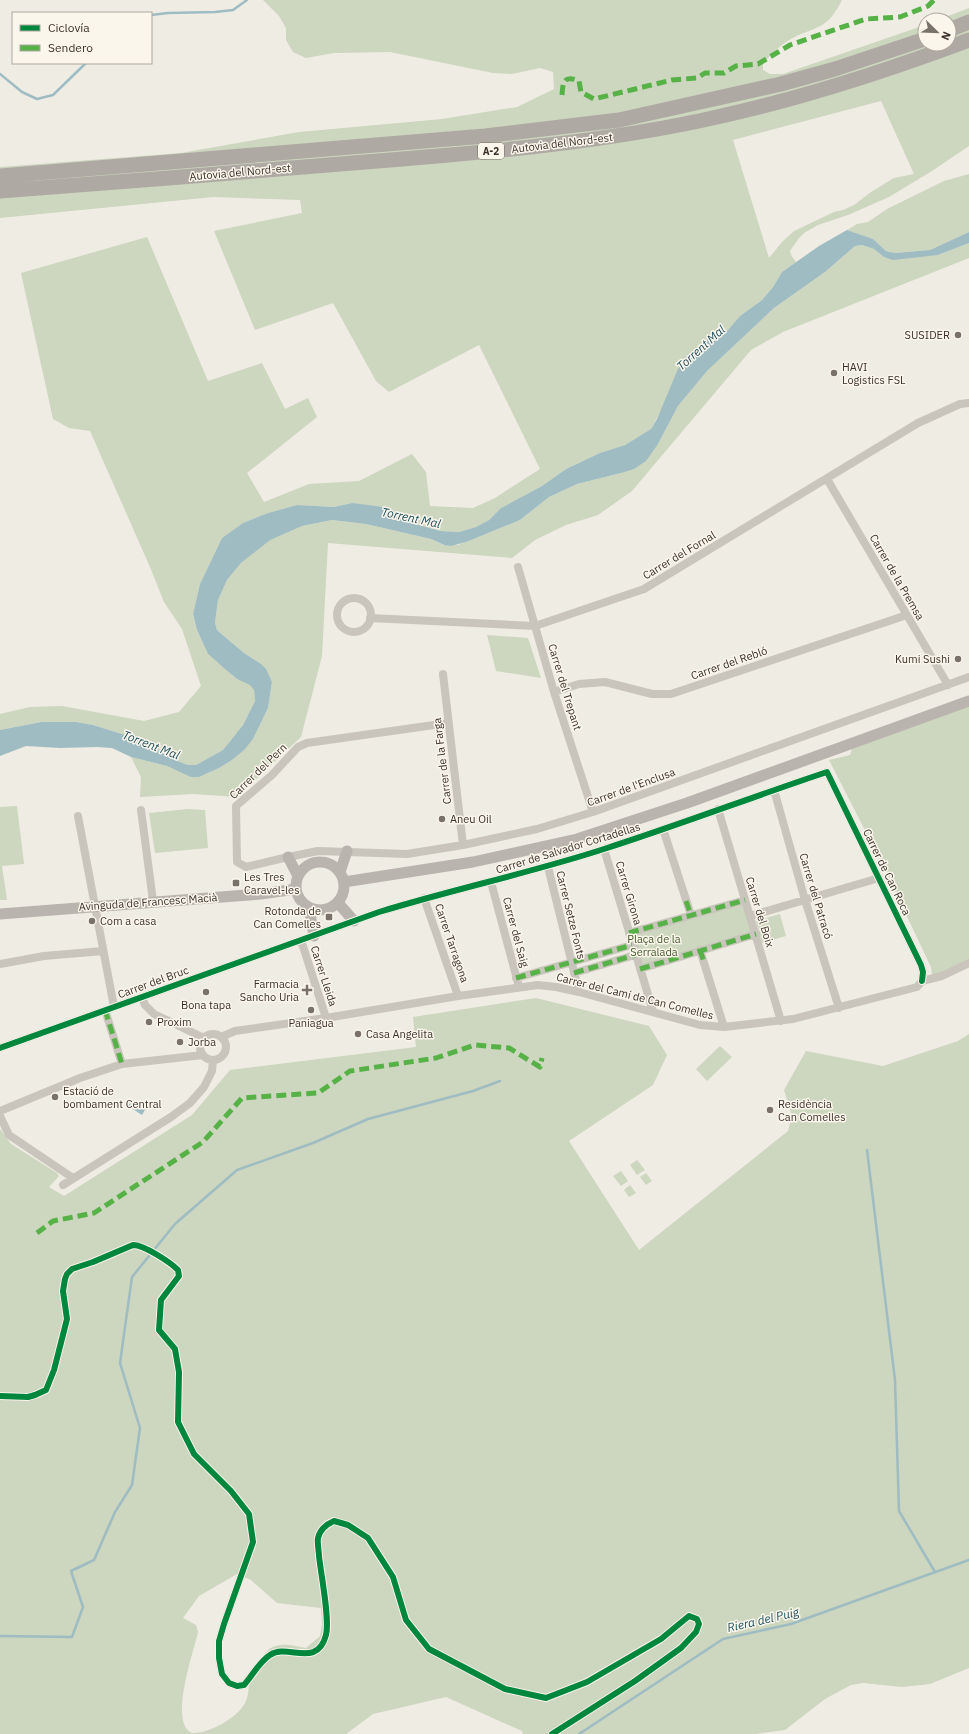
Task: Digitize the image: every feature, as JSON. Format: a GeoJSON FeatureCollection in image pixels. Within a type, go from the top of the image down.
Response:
{"type":"FeatureCollection","features":[{"type":"Feature","properties":{"kind":"highway"},"geometry":{"type":"LineString","coordinates":[[957,27],[969,22]]}},
{"type":"Feature","properties":{"kind":"highway","name":"Autovia del Nord-est"},"geometry":{"type":"LineString","coordinates":[[0,192],[442,156],[619,136],[699,121],[780,102],[872,75],[969,40]]}},
{"type":"Feature","properties":{"kind":"highway","name":"Autovia del Nord-est"},"geometry":{"type":"LineString","coordinates":[[0,176],[485,136],[619,120],[781,84],[835,69],[917,42]]}},
{"type":"Feature","properties":{"kind":"street","name":"Carrer del Fornal"},"geometry":{"type":"LineString","coordinates":[[370,618],[535,626],[644,589],[827,479],[918,422],[960,404],[969,402]]}},
{"type":"Feature","properties":{"kind":"street","name":"Carrer de la Premsa"},"geometry":{"type":"LineString","coordinates":[[827,479],[948,685]]}},
{"type":"Feature","properties":{"kind":"street","name":"Carrer del Trepant"},"geometry":{"type":"LineString","coordinates":[[518,567],[554,692],[593,812]]}},
{"type":"Feature","properties":{"kind":"street"},"geometry":{"type":"LineString","coordinates":[[358,599],[368,606],[370,618],[365,628],[354,632],[346,630],[340,625],[337,614],[340,606],[346,601],[358,599]]}},
{"type":"Feature","properties":{"kind":"street","name":"Carrer del Rebló"},"geometry":{"type":"LineString","coordinates":[[554,692],[579,684],[605,682],[652,694],[671,694],[907,615]]}},
{"type":"Feature","properties":{"kind":"street","name":"Carrer de la Farga"},"geometry":{"type":"LineString","coordinates":[[443,674],[463,845]]}},
{"type":"Feature","properties":{"kind":"street","name":"Carrer de l'Enclusa"},"geometry":{"type":"LineString","coordinates":[[288,856],[318,851],[407,854],[463,845],[537,829],[593,812],[969,677]]}},
{"type":"Feature","properties":{"kind":"street"},"geometry":{"type":"LineString","coordinates":[[342,877],[473,862],[570,841],[680,805],[969,701]]}},
{"type":"Feature","properties":{"kind":"street","name":"Carrer del Pern"},"geometry":{"type":"LineString","coordinates":[[288,856],[246,867],[237,862],[236,806],[272,775],[298,747],[307,743],[448,723]]}},
{"type":"Feature","properties":{"kind":"street","name":"Carrer de Salvador Cortadellas"},"geometry":{"type":"LineString","coordinates":[[314,936],[424,898],[548,867],[827,772]]}},
{"type":"Feature","properties":{"kind":"street","name":"Carrer de Can Roca"},"geometry":{"type":"LineString","coordinates":[[827,772],[921,965],[923,972],[922,981]]}},
{"type":"Feature","properties":{"kind":"street","name":"Carrer del Patracó"},"geometry":{"type":"LineString","coordinates":[[774,790],[805,900],[839,1008]]}},
{"type":"Feature","properties":{"kind":"street","name":"Carrer del Boix"},"geometry":{"type":"LineString","coordinates":[[718,809],[781,1021]]}},
{"type":"Feature","properties":{"kind":"street"},"geometry":{"type":"LineString","coordinates":[[141,810],[153,901]]}},
{"type":"Feature","properties":{"kind":"street"},"geometry":{"type":"LineString","coordinates":[[78,816],[114,1007]]}},
{"type":"Feature","properties":{"kind":"street"},"geometry":{"type":"LineString","coordinates":[[663,829],[691,915]]}},
{"type":"Feature","properties":{"kind":"street","name":"Carrer Girona"},"geometry":{"type":"LineString","coordinates":[[604,849],[653,1012]]}},
{"type":"Feature","properties":{"kind":"street"},"geometry":{"type":"LineString","coordinates":[[342,877],[329,863],[322,862],[308,865],[298,876],[296,889],[303,903],[309,908],[321,910],[333,907],[338,902],[344,889],[342,877],[347,851]]}},
{"type":"Feature","properties":{"kind":"street"},"geometry":{"type":"LineString","coordinates":[[288,856],[298,876]]}},
{"type":"Feature","properties":{"kind":"street","name":"Carrer Setze Fonts"},"geometry":{"type":"LineString","coordinates":[[548,867],[579,992]]}},
{"type":"Feature","properties":{"kind":"street"},"geometry":{"type":"LineString","coordinates":[[750,916],[879,878]]}},
{"type":"Feature","properties":{"kind":"street","name":"Carrer del Saig"},"geometry":{"type":"LineString","coordinates":[[491,882],[519,987]]}},
{"type":"Feature","properties":{"kind":"street","name":"Avinguda de Francesc Macià"},"geometry":{"type":"LineString","coordinates":[[0,914],[153,901],[261,894],[296,889]]}},
{"type":"Feature","properties":{"kind":"street","name":"Carrer Tarragona"},"geometry":{"type":"LineString","coordinates":[[424,898],[458,996]]}},
{"type":"Feature","properties":{"kind":"street"},"geometry":{"type":"LineString","coordinates":[[629,933],[745,900]]}},
{"type":"Feature","properties":{"kind":"street"},"geometry":{"type":"LineString","coordinates":[[338,902],[354,921]]}},
{"type":"Feature","properties":{"kind":"street"},"geometry":{"type":"LineString","coordinates":[[309,908],[314,936]]}},
{"type":"Feature","properties":{"kind":"street"},"geometry":{"type":"LineString","coordinates":[[640,969],[756,934]]}},
{"type":"Feature","properties":{"kind":"street","name":"Carrer del Bruc"},"geometry":{"type":"LineString","coordinates":[[0,1048],[314,936]]}},
{"type":"Feature","properties":{"kind":"street","name":"Carrer Lleida"},"geometry":{"type":"LineString","coordinates":[[301,940],[326,1018]]}},
{"type":"Feature","properties":{"kind":"street"},"geometry":{"type":"LineString","coordinates":[[516,978],[632,945]]}},
{"type":"Feature","properties":{"kind":"street"},"geometry":{"type":"LineString","coordinates":[[700,950],[724,1027]]}},
{"type":"Feature","properties":{"kind":"street"},"geometry":{"type":"LineString","coordinates":[[0,964],[44,956],[103,951]]}},
{"type":"Feature","properties":{"kind":"street"},"geometry":{"type":"LineString","coordinates":[[574,973],[636,955]]}},
{"type":"Feature","properties":{"kind":"street","name":"Carrer del Camí de Can Comelles"},"geometry":{"type":"LineString","coordinates":[[221,1037],[235,1031],[326,1018],[458,996],[519,987],[548,986],[579,992],[700,1025],[724,1027],[781,1021],[839,1008],[917,987],[922,981],[942,976],[969,963]]}},
{"type":"Feature","properties":{"kind":"street"},"geometry":{"type":"LineString","coordinates":[[142,997],[145,1005],[154,1014],[204,1038]]}},
{"type":"Feature","properties":{"kind":"street"},"geometry":{"type":"LineString","coordinates":[[106,1010],[122,1064]]}},
{"type":"Feature","properties":{"kind":"street"},"geometry":{"type":"LineString","coordinates":[[213,1034],[221,1037],[225,1044],[225,1051],[220,1057],[213,1060],[203,1055],[200,1046],[204,1038],[213,1034]]}},
{"type":"Feature","properties":{"kind":"street"},"geometry":{"type":"LineString","coordinates":[[0,1111],[80,1078],[122,1064],[203,1055]]}},
{"type":"Feature","properties":{"kind":"street"},"geometry":{"type":"LineString","coordinates":[[63,1185],[190,1104],[204,1087],[212,1071],[213,1060]]}},
{"type":"Feature","properties":{"kind":"street"},"geometry":{"type":"LineString","coordinates":[[0,1116],[9,1135],[73,1178]]}},
{"type":"Feature","properties":{"kind":"street"},"geometry":{"type":"LineString","coordinates":[[0,1396],[28,1397],[46,1390],[54,1370],[67,1319],[63,1292],[65,1279],[72,1269],[133,1245],[137,1245],[147,1250],[173,1265],[178,1270],[179,1276],[161,1300],[159,1330],[175,1349],[179,1372],[178,1422],[194,1454],[231,1491],[250,1514],[253,1542],[219,1641],[219,1658],[222,1674],[229,1683],[237,1686],[244,1685],[261,1663],[270,1655],[280,1651],[308,1654],[321,1646],[326,1634],[327,1622],[318,1537],[325,1525],[334,1521],[348,1525],[368,1538],[393,1578],[406,1620],[429,1649],[505,1689],[546,1698],[594,1678],[661,1639],[689,1616],[697,1619],[699,1624],[696,1632],[676,1652],[635,1681],[552,1734]]}},
{"type":"Feature","properties":{"kind":"green space"},"geometry":{"type":"Polygon","coordinates":[[[263,0],[842,0],[831,18],[825,23],[789,40],[778,48],[763,63],[763,70],[770,74],[783,74],[917,28],[917,52],[957,52],[957,13],[969,8],[969,146],[889,197],[848,215],[818,225],[804,233],[790,251],[796,262],[782,272],[773,287],[762,300],[740,316],[728,330],[713,335],[667,399],[651,429],[625,445],[600,453],[566,469],[542,486],[501,508],[489,520],[476,527],[459,532],[440,531],[409,522],[397,512],[352,503],[334,507],[297,505],[268,513],[243,523],[222,538],[200,584],[193,615],[197,630],[208,654],[237,679],[250,684],[254,690],[255,701],[243,725],[223,750],[196,765],[188,765],[175,760],[141,740],[93,725],[76,722],[41,722],[0,730],[0,714],[30,707],[62,706],[144,721],[179,712],[201,686],[182,629],[164,602],[90,431],[69,428],[53,419],[21,273],[147,237],[208,381],[262,363],[285,409],[308,398],[317,417],[247,473],[264,502],[309,484],[359,481],[412,454],[426,472],[430,506],[473,508],[495,498],[540,469],[479,345],[389,392],[376,381],[333,303],[255,330],[214,231],[302,213],[300,200],[213,197],[0,218],[0,167],[181,153],[299,132],[442,119],[517,107],[554,89],[553,72],[540,68],[512,74],[493,73],[390,52],[334,53],[306,58],[293,52],[286,40],[286,28],[279,16],[263,0]],[[881,101],[733,140],[769,258],[782,242],[794,231],[834,212],[854,205],[871,192],[894,178],[914,174],[881,101]]]}},
{"type":"Feature","properties":{"kind":"green space"},"geometry":{"type":"Polygon","coordinates":[[[969,174],[969,232],[930,250],[895,253],[886,251],[873,239],[847,230],[857,224],[868,222],[887,209],[944,181],[969,174]]]}},
{"type":"Feature","properties":{"kind":"green space"},"geometry":{"type":"Polygon","coordinates":[[[969,243],[969,258],[783,332],[751,350],[632,491],[598,515],[566,525],[535,540],[512,558],[328,543],[322,656],[301,737],[237,797],[193,794],[140,797],[141,777],[131,757],[167,766],[192,777],[199,777],[232,760],[253,739],[268,708],[272,682],[261,664],[244,653],[217,630],[215,623],[218,600],[227,580],[241,563],[270,539],[302,526],[332,520],[366,524],[431,539],[443,545],[458,545],[520,520],[549,497],[577,484],[621,473],[658,444],[678,406],[707,371],[774,308],[825,272],[855,246],[862,245],[874,249],[884,257],[938,255],[969,243]]]}},
{"type":"Feature","properties":{"kind":"green space"},"geometry":{"type":"Polygon","coordinates":[[[487,635],[528,638],[541,678],[496,671],[487,635]]]}},
{"type":"Feature","properties":{"kind":"green space"},"geometry":{"type":"Polygon","coordinates":[[[969,706],[969,960],[937,976],[932,974],[931,967],[894,889],[897,886],[894,880],[891,881],[829,760],[850,755],[852,749],[969,706]]]}},
{"type":"Feature","properties":{"kind":"green space"},"geometry":{"type":"Polygon","coordinates":[[[17,806],[24,864],[2,866],[7,900],[0,900],[0,807],[17,806]]]}},
{"type":"Feature","properties":{"kind":"green space"},"geometry":{"type":"Polygon","coordinates":[[[188,809],[205,810],[208,848],[155,853],[149,813],[188,809]]]}},
{"type":"Feature","properties":{"kind":"green space","name":"Plaça de la Serralada"},"geometry":{"type":"Polygon","coordinates":[[[745,900],[756,934],[640,969],[629,933],[745,900]]]}},
{"type":"Feature","properties":{"kind":"green space"},"geometry":{"type":"Polygon","coordinates":[[[780,914],[786,936],[762,943],[756,921],[780,914]]]}},
{"type":"Feature","properties":{"kind":"green space"},"geometry":{"type":"Polygon","coordinates":[[[536,998],[649,1026],[667,1055],[653,1085],[569,1141],[639,1250],[788,1131],[792,1116],[784,1090],[806,1051],[883,1066],[958,1041],[969,1034],[969,1668],[930,1684],[902,1687],[863,1683],[851,1685],[825,1699],[785,1730],[755,1734],[523,1734],[522,1731],[446,1697],[373,1714],[346,1734],[0,1734],[0,1129],[11,1144],[57,1173],[59,1176],[49,1187],[64,1196],[192,1115],[230,1070],[416,1047],[413,1017],[536,998]],[[237,1574],[199,1596],[183,1618],[196,1625],[198,1632],[184,1686],[182,1702],[182,1716],[185,1727],[192,1733],[207,1731],[224,1723],[243,1707],[249,1690],[252,1669],[270,1649],[280,1645],[306,1648],[320,1636],[322,1624],[321,1608],[277,1603],[251,1580],[237,1574]]]}},
{"type":"Feature","properties":{"kind":"green space"},"geometry":{"type":"Polygon","coordinates":[[[720,1046],[732,1057],[707,1081],[696,1069],[720,1046]]]}},
{"type":"Feature","properties":{"kind":"green space"},"geometry":{"type":"Polygon","coordinates":[[[637,1160],[645,1170],[637,1175],[630,1165],[637,1160]]]}},
{"type":"Feature","properties":{"kind":"green space"},"geometry":{"type":"Polygon","coordinates":[[[621,1171],[628,1181],[621,1186],[613,1176],[621,1171]]]}},
{"type":"Feature","properties":{"kind":"green space"},"geometry":{"type":"Polygon","coordinates":[[[646,1173],[652,1181],[646,1185],[640,1177],[646,1173]]]}},
{"type":"Feature","properties":{"kind":"green space"},"geometry":{"type":"Polygon","coordinates":[[[630,1185],[636,1193],[629,1197],[624,1190],[630,1185]]]}},
{"type":"Feature","properties":{"kind":"water","name":"Torrent Mal"},"geometry":{"type":"Polygon","coordinates":[[[847,230],[873,239],[886,251],[895,253],[930,250],[969,232],[969,243],[938,255],[893,260],[884,257],[874,249],[862,245],[855,246],[825,272],[774,308],[707,371],[678,406],[658,444],[646,461],[634,469],[577,484],[549,497],[520,520],[466,542],[451,546],[444,545],[431,539],[366,524],[332,520],[302,526],[270,540],[241,563],[227,580],[218,600],[215,623],[217,630],[266,669],[272,682],[268,708],[253,739],[244,750],[232,760],[199,777],[191,777],[167,766],[131,757],[112,748],[60,748],[26,746],[0,756],[0,730],[41,722],[76,722],[93,725],[141,740],[175,760],[188,765],[196,765],[223,750],[243,725],[255,701],[254,690],[250,685],[237,679],[208,654],[197,630],[193,614],[200,584],[222,538],[243,523],[268,513],[297,505],[334,507],[352,503],[383,507],[397,512],[409,522],[440,531],[459,532],[476,527],[489,520],[501,508],[542,486],[566,469],[600,453],[625,445],[651,429],[657,419],[678,369],[687,355],[713,335],[728,330],[740,316],[762,300],[773,287],[782,272],[819,246],[847,230]]]}},
{"type":"Feature","properties":{"kind":"water"},"geometry":{"type":"Polygon","coordinates":[[[132,1100],[146,1108],[142,1115],[128,1106],[132,1100]]]}},
{"type":"Feature","properties":{"kind":"waterway"},"geometry":{"type":"LineString","coordinates":[[152,15],[233,10],[247,0]]}},
{"type":"Feature","properties":{"kind":"waterway"},"geometry":{"type":"LineString","coordinates":[[0,74],[22,92],[37,99],[53,95],[85,64]]}},
{"type":"Feature","properties":{"kind":"waterway"},"geometry":{"type":"LineString","coordinates":[[0,1636],[72,1637],[83,1607],[71,1571],[94,1560],[115,1512],[132,1485],[140,1428],[120,1363],[132,1277],[175,1224],[237,1170],[313,1143],[368,1119],[473,1091],[500,1081]]}},
{"type":"Feature","properties":{"kind":"waterway"},"geometry":{"type":"LineString","coordinates":[[867,1150],[895,1380],[899,1511],[935,1572]]}},
{"type":"Feature","properties":{"kind":"waterway","name":"Riera del Puig"},"geometry":{"type":"LineString","coordinates":[[579,1734],[723,1639],[791,1624],[969,1560]]}},
{"type":"Feature","properties":{"kind":"marked path"},"geometry":{"type":"LineString","coordinates":[[562,95],[563,86],[565,80],[567,79],[579,81],[581,92],[594,99],[672,80],[697,78],[705,73],[724,73],[736,66],[758,64],[790,45],[866,19],[900,17],[928,6],[934,0]]}},
{"type":"Feature","properties":{"kind":"marked path"},"geometry":{"type":"LineString","coordinates":[[629,933],[745,900]]}},
{"type":"Feature","properties":{"kind":"marked path"},"geometry":{"type":"LineString","coordinates":[[686,901],[691,915]]}},
{"type":"Feature","properties":{"kind":"marked path"},"geometry":{"type":"LineString","coordinates":[[640,969],[756,934]]}},
{"type":"Feature","properties":{"kind":"marked path"},"geometry":{"type":"LineString","coordinates":[[516,978],[632,945]]}},
{"type":"Feature","properties":{"kind":"marked path"},"geometry":{"type":"LineString","coordinates":[[700,950],[704,962]]}},
{"type":"Feature","properties":{"kind":"marked path"},"geometry":{"type":"LineString","coordinates":[[574,973],[635,955]]}},
{"type":"Feature","properties":{"kind":"marked path"},"geometry":{"type":"LineString","coordinates":[[105,1010],[122,1064]]}},
{"type":"Feature","properties":{"kind":"marked path"},"geometry":{"type":"LineString","coordinates":[[37,1233],[53,1221],[94,1213],[203,1142],[242,1098],[318,1093],[350,1071],[436,1058],[475,1045],[509,1048],[540,1067],[542,1058]]}},
{"type":"Feature","properties":{"kind":"cycle path"},"geometry":{"type":"LineString","coordinates":[[0,1048],[379,912],[548,866],[604,849],[827,772],[921,965],[923,972],[922,981]]}},
{"type":"Feature","properties":{"kind":"cycle path"},"geometry":{"type":"LineString","coordinates":[[0,1396],[28,1397],[46,1390],[54,1370],[67,1319],[63,1291],[67,1274],[72,1269],[133,1245],[157,1254],[178,1270],[179,1276],[161,1300],[159,1330],[175,1349],[179,1372],[178,1422],[194,1454],[231,1491],[249,1514],[253,1542],[219,1641],[219,1658],[222,1674],[229,1683],[237,1686],[244,1685],[259,1665],[270,1655],[277,1652],[309,1653],[316,1651],[322,1645],[326,1635],[327,1619],[318,1540],[322,1529],[334,1521],[348,1525],[368,1538],[393,1577],[406,1620],[429,1649],[505,1689],[546,1698],[587,1682],[661,1639],[689,1616],[697,1619],[699,1624],[696,1632],[681,1648],[635,1681],[552,1734]]}},
{"type":"Feature","properties":{"kind":"place","name":"SUSIDER"},"geometry":{"type":"Point","coordinates":[958,335]}},
{"type":"Feature","properties":{"kind":"place","name":"HAVI Logistics FSL"},"geometry":{"type":"Point","coordinates":[834,373]}},
{"type":"Feature","properties":{"kind":"place","name":"Kumi Sushi"},"geometry":{"type":"Point","coordinates":[958,659]}},
{"type":"Feature","properties":{"kind":"place","name":"Aneu Oil"},"geometry":{"type":"Point","coordinates":[442,819]}},
{"type":"Feature","properties":{"kind":"place","name":"Les Tres Caravel-les"},"geometry":{"type":"Point","coordinates":[236,883]}},
{"type":"Feature","properties":{"kind":"place","name":"Rotonda de Can Comelles"},"geometry":{"type":"Point","coordinates":[329,917]}},
{"type":"Feature","properties":{"kind":"place","name":"Com a casa"},"geometry":{"type":"Point","coordinates":[92,921]}},
{"type":"Feature","properties":{"kind":"place","name":"Farmacia Sancho Uria"},"geometry":{"type":"Point","coordinates":[307,990]}},
{"type":"Feature","properties":{"kind":"place","name":"Bona tapa"},"geometry":{"type":"Point","coordinates":[206,992]}},
{"type":"Feature","properties":{"kind":"place","name":"Paniagua"},"geometry":{"type":"Point","coordinates":[311,1010]}},
{"type":"Feature","properties":{"kind":"place","name":"Proxim"},"geometry":{"type":"Point","coordinates":[149,1022]}},
{"type":"Feature","properties":{"kind":"place","name":"Casa Angelita"},"geometry":{"type":"Point","coordinates":[358,1034]}},
{"type":"Feature","properties":{"kind":"place","name":"Jorba"},"geometry":{"type":"Point","coordinates":[180,1042]}},
{"type":"Feature","properties":{"kind":"place","name":"Estació de bombament Central"},"geometry":{"type":"Point","coordinates":[55,1097]}},
{"type":"Feature","properties":{"kind":"place","name":"Residència Can Comelles"},"geometry":{"type":"Point","coordinates":[770,1110]}}]}
